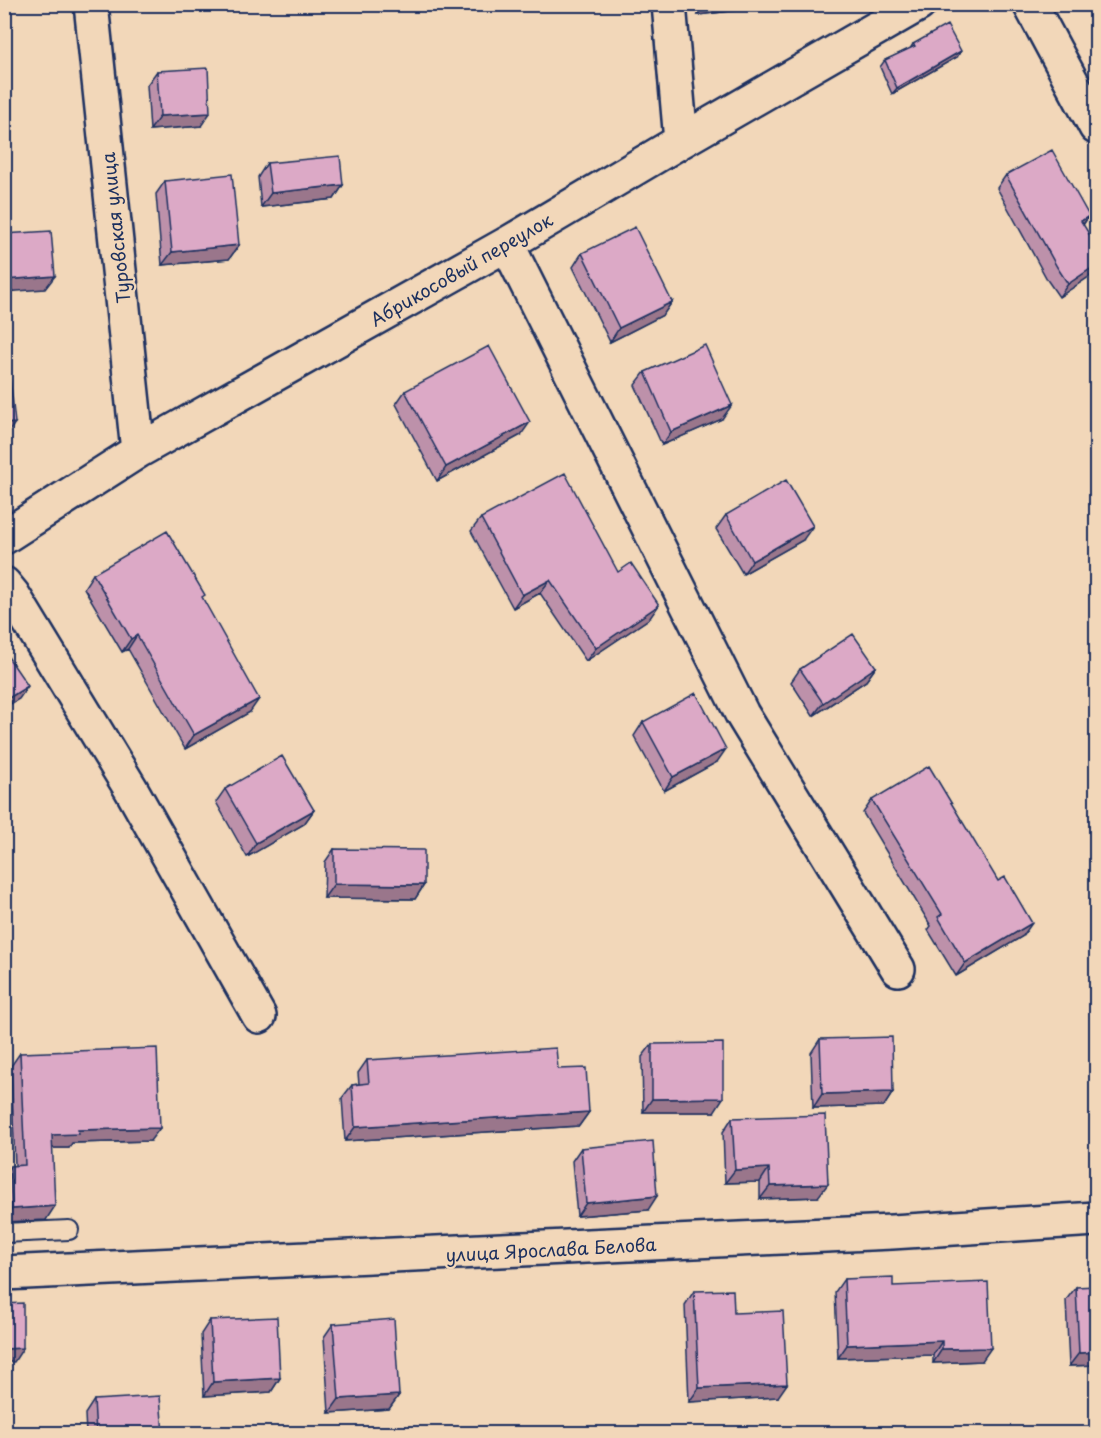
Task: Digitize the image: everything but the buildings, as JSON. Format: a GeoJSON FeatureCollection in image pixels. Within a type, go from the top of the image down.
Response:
{"type":"FeatureCollection","features":[{"type":"Feature","properties":{"kind":"street","name":"Туровская улица"},"geometry":{"type":"LineString","coordinates":[[91,4],[138,451]]}},
{"type":"Feature","properties":{"kind":"street"},"geometry":{"type":"LineString","coordinates":[[669,4],[681,141]]}},
{"type":"Feature","properties":{"kind":"street","name":"Абрикосовый переулок"},"geometry":{"type":"LineString","coordinates":[[4,537],[138,451],[507,244],[918,4]]}},
{"type":"Feature","properties":{"kind":"street"},"geometry":{"type":"LineString","coordinates":[[1030,4],[1096,127]]}},
{"type":"Feature","properties":{"kind":"street"},"geometry":{"type":"LineString","coordinates":[[507,244],[742,714],[898,969]]}},
{"type":"Feature","properties":{"kind":"street"},"geometry":{"type":"LineString","coordinates":[[4,584],[131,789],[260,1016]]}},
{"type":"Feature","properties":{"kind":"street","name":"улица Ярослава Белова"},"geometry":{"type":"LineString","coordinates":[[4,1274],[892,1232],[1096,1219]]}},
{"type":"Feature","properties":{"kind":"lane"},"geometry":{"type":"LineString","coordinates":[[4,1233],[69,1230]]}}]}
